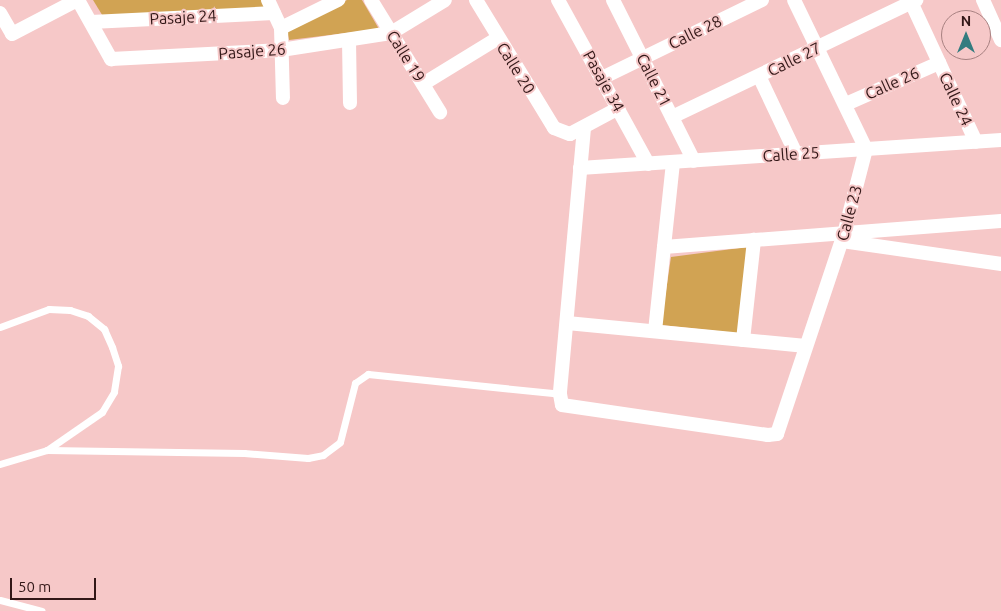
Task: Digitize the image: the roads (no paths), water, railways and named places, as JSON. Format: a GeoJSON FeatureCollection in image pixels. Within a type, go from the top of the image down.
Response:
{"type":"FeatureCollection","features":[{"type":"Feature","properties":{"kind":"street"},"geometry":{"type":"LineString","coordinates":[[0,14],[12,34],[78,0],[91,22]]}},
{"type":"Feature","properties":{"kind":"street"},"geometry":{"type":"LineString","coordinates":[[268,0],[281,28],[283,98]]}},
{"type":"Feature","properties":{"kind":"street"},"geometry":{"type":"LineString","coordinates":[[281,28],[338,0]]}},
{"type":"Feature","properties":{"kind":"street","name":"Calle 19"},"geometry":{"type":"LineString","coordinates":[[371,0],[440,112]]}},
{"type":"Feature","properties":{"kind":"street"},"geometry":{"type":"LineString","coordinates":[[391,33],[445,0]]}},
{"type":"Feature","properties":{"kind":"street","name":"Calle 20"},"geometry":{"type":"LineString","coordinates":[[476,0],[554,128],[560,133],[570,134],[584,128]]}},
{"type":"Feature","properties":{"kind":"street","name":"Pasaje 34"},"geometry":{"type":"LineString","coordinates":[[558,0],[619,108],[648,164]]}},
{"type":"Feature","properties":{"kind":"street","name":"Calle 21"},"geometry":{"type":"LineString","coordinates":[[613,0],[694,161]]}},
{"type":"Feature","properties":{"kind":"street","name":"Calle 28"},"geometry":{"type":"LineString","coordinates":[[602,78],[762,0]]}},
{"type":"Feature","properties":{"kind":"street"},"geometry":{"type":"LineString","coordinates":[[794,0],[846,104],[866,149]]}},
{"type":"Feature","properties":{"kind":"street"},"geometry":{"type":"LineString","coordinates":[[983,0],[1001,40]]}},
{"type":"Feature","properties":{"kind":"street","name":"Calle 27"},"geometry":{"type":"LineString","coordinates":[[672,117],[914,1]]}},
{"type":"Feature","properties":{"kind":"street","name":"Calle 24"},"geometry":{"type":"LineString","coordinates":[[914,1],[939,63],[976,142]]}},
{"type":"Feature","properties":{"kind":"street","name":"Pasaje 24"},"geometry":{"type":"LineString","coordinates":[[91,22],[274,13]]}},
{"type":"Feature","properties":{"kind":"street","name":"Pasaje 26"},"geometry":{"type":"LineString","coordinates":[[91,22],[112,59],[281,50],[391,33]]}},
{"type":"Feature","properties":{"kind":"street"},"geometry":{"type":"LineString","coordinates":[[423,84],[498,38]]}},
{"type":"Feature","properties":{"kind":"street"},"geometry":{"type":"LineString","coordinates":[[349,40],[350,103]]}},
{"type":"Feature","properties":{"kind":"street","name":"Calle 26"},"geometry":{"type":"LineString","coordinates":[[846,104],[939,63]]}},
{"type":"Feature","properties":{"kind":"street"},"geometry":{"type":"LineString","coordinates":[[758,76],[796,154]]}},
{"type":"Feature","properties":{"kind":"street"},"geometry":{"type":"LineString","coordinates":[[560,394],[584,128],[619,108]]}},
{"type":"Feature","properties":{"kind":"street","name":"Calle 25"},"geometry":{"type":"LineString","coordinates":[[580,168],[1001,140]]}},
{"type":"Feature","properties":{"kind":"street","name":"Calle 23"},"geometry":{"type":"LineString","coordinates":[[560,394],[562,405],[573,409],[768,435],[777,434],[843,237],[866,149]]}},
{"type":"Feature","properties":{"kind":"street"},"geometry":{"type":"LineString","coordinates":[[655,331],[672,162]]}},
{"type":"Feature","properties":{"kind":"street"},"geometry":{"type":"LineString","coordinates":[[664,247],[754,240],[843,237],[1001,221]]}},
{"type":"Feature","properties":{"kind":"street"},"geometry":{"type":"LineString","coordinates":[[843,237],[1001,264]]}},
{"type":"Feature","properties":{"kind":"street"},"geometry":{"type":"LineString","coordinates":[[743,340],[754,240]]}},
{"type":"Feature","properties":{"kind":"street"},"geometry":{"type":"LineString","coordinates":[[566,323],[806,346]]}},
{"type":"Feature","properties":{"kind":"lane"},"geometry":{"type":"LineString","coordinates":[[0,327],[48,309],[70,310],[88,316],[104,329],[112,347],[118,366],[114,392],[102,412],[47,450]]}},
{"type":"Feature","properties":{"kind":"lane"},"geometry":{"type":"LineString","coordinates":[[0,464],[47,450],[244,453],[308,458],[323,455],[340,442],[355,383],[368,374],[560,394]]}},
{"type":"Feature","properties":{"kind":"lane"},"geometry":{"type":"LineString","coordinates":[[0,600],[42,611]]}}]}
